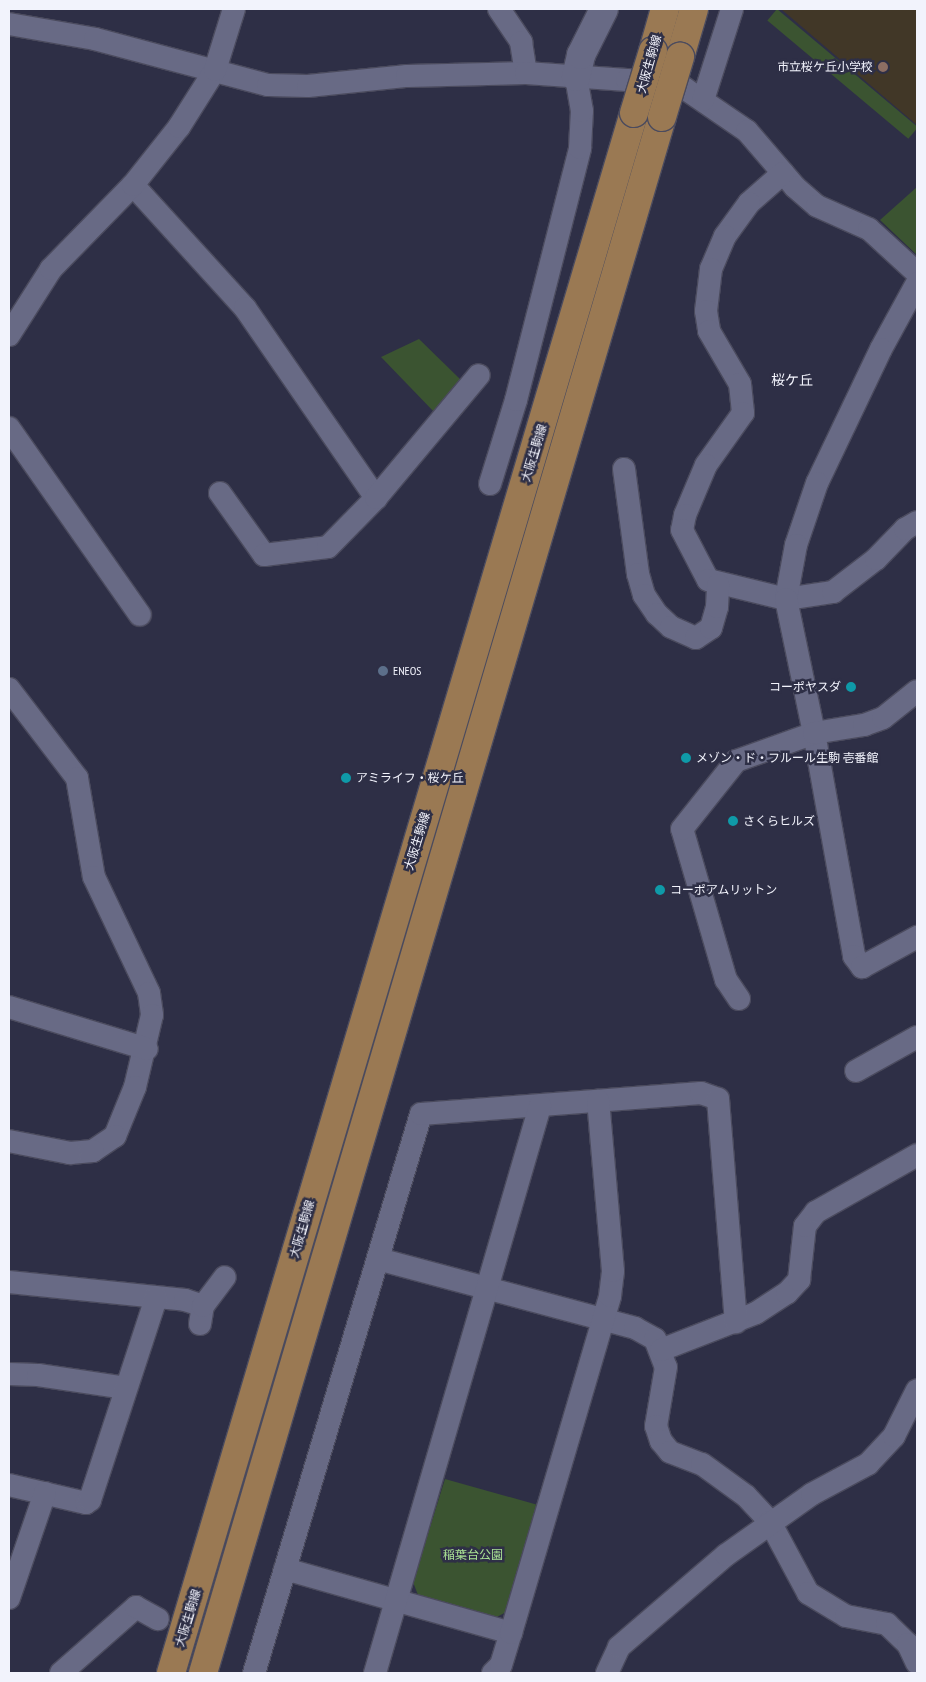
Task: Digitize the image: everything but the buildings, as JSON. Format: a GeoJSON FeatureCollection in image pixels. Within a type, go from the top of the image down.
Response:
{"type":"FeatureCollection","features":[{"type":"Feature","properties":{"kind":"main road","name":"大阪生駒線"},"geometry":{"type":"LineString","coordinates":[[171,1673],[665,9]]}},
{"type":"Feature","properties":{"kind":"main road"},"geometry":{"type":"LineString","coordinates":[[203,1673],[694,9]]}},
{"type":"Feature","properties":{"kind":"street"},"geometry":{"type":"LineString","coordinates":[[9,335],[51,268],[133,185],[179,127],[215,70],[234,9]]}},
{"type":"Feature","properties":{"kind":"street"},"geometry":{"type":"LineString","coordinates":[[499,9],[520,42],[526,73]]}},
{"type":"Feature","properties":{"kind":"street"},"geometry":{"type":"LineString","coordinates":[[490,484],[516,400],[580,148],[582,111],[576,76],[583,48],[604,9]]}},
{"type":"Feature","properties":{"kind":"street"},"geometry":{"type":"LineString","coordinates":[[703,100],[732,9]]}},
{"type":"Feature","properties":{"kind":"street"},"geometry":{"type":"LineString","coordinates":[[9,24],[95,39],[268,85],[308,86],[407,76],[526,73],[576,76],[684,88],[747,131],[783,173],[817,206],[869,228],[917,273]]}},
{"type":"Feature","properties":{"kind":"street"},"geometry":{"type":"LineString","coordinates":[[783,173],[749,203],[725,236],[711,269],[706,311],[709,331],[740,384],[743,413],[706,465],[685,515],[682,530],[708,580],[718,585],[786,599],[833,592],[917,522]]}},
{"type":"Feature","properties":{"kind":"street"},"geometry":{"type":"LineString","coordinates":[[133,185],[244,308],[376,498]]}},
{"type":"Feature","properties":{"kind":"street"},"geometry":{"type":"LineString","coordinates":[[917,283],[881,348],[818,482],[796,545],[786,599],[814,733],[854,956],[862,967],[917,937]]}},
{"type":"Feature","properties":{"kind":"street"},"geometry":{"type":"LineString","coordinates":[[220,493],[264,555],[328,547],[376,498],[479,375]]}},
{"type":"Feature","properties":{"kind":"street"},"geometry":{"type":"LineString","coordinates":[[9,428],[140,615]]}},
{"type":"Feature","properties":{"kind":"street"},"geometry":{"type":"LineString","coordinates":[[624,469],[638,574],[644,595],[657,614],[671,627],[696,638],[711,628],[717,607],[718,585]]}},
{"type":"Feature","properties":{"kind":"street"},"geometry":{"type":"LineString","coordinates":[[9,689],[77,778],[94,877],[149,993],[152,1015],[147,1048],[115,1136],[93,1151],[70,1153],[9,1141]]}},
{"type":"Feature","properties":{"kind":"street"},"geometry":{"type":"LineString","coordinates":[[739,999],[726,980],[682,829],[736,761],[814,733],[864,725],[883,718],[917,691]]}},
{"type":"Feature","properties":{"kind":"street"},"geometry":{"type":"LineString","coordinates":[[10,1006],[147,1048]]}},
{"type":"Feature","properties":{"kind":"street"},"geometry":{"type":"LineString","coordinates":[[856,1071],[917,1037]]}},
{"type":"Feature","properties":{"kind":"street"},"geometry":{"type":"LineString","coordinates":[[254,1673],[421,1114],[700,1093],[718,1100],[736,1322]]}},
{"type":"Feature","properties":{"kind":"street"},"geometry":{"type":"LineString","coordinates":[[493,1673],[501,1665],[512,1633],[604,1320],[613,1271],[598,1101]]}},
{"type":"Feature","properties":{"kind":"street"},"geometry":{"type":"LineString","coordinates":[[375,1673],[489,1288],[540,1106]]}},
{"type":"Feature","properties":{"kind":"street"},"geometry":{"type":"LineString","coordinates":[[661,1350],[736,1322],[787,1292],[798,1280],[804,1226],[816,1212],[917,1155]]}},
{"type":"Feature","properties":{"kind":"street"},"geometry":{"type":"LineString","coordinates":[[378,1259],[604,1320],[646,1333],[655,1339],[661,1350],[666,1367],[656,1426],[661,1441],[670,1452],[702,1464],[732,1484],[770,1522],[808,1593],[846,1616],[887,1624],[908,1644],[917,1663]]}},
{"type":"Feature","properties":{"kind":"street"},"geometry":{"type":"LineString","coordinates":[[9,1282],[156,1298],[202,1315],[225,1277]]}},
{"type":"Feature","properties":{"kind":"street"},"geometry":{"type":"LineString","coordinates":[[9,1485],[86,1503],[90,1500],[156,1298]]}},
{"type":"Feature","properties":{"kind":"street"},"geometry":{"type":"LineString","coordinates":[[9,1374],[38,1374],[126,1388]]}},
{"type":"Feature","properties":{"kind":"street"},"geometry":{"type":"LineString","coordinates":[[607,1673],[619,1647],[708,1570],[770,1522],[812,1494],[868,1464],[894,1436],[917,1390]]}},
{"type":"Feature","properties":{"kind":"street"},"geometry":{"type":"LineString","coordinates":[[9,1598],[45,1493]]}},
{"type":"Feature","properties":{"kind":"street"},"geometry":{"type":"LineString","coordinates":[[285,1569],[512,1633]]}},
{"type":"Feature","properties":{"kind":"street"},"geometry":{"type":"LineString","coordinates":[[61,1673],[136,1607],[158,1619]]}},
{"type":"Feature","properties":{"kind":"shaded area","name":"市立桜ケ丘小学校"},"geometry":{"type":"Polygon","coordinates":[[[781,9],[917,9],[917,125],[781,9]]]}},
{"type":"Feature","properties":{"kind":"green space"},"geometry":{"type":"Polygon","coordinates":[[[777,9],[917,126],[908,139],[767,20],[777,9]]]}},
{"type":"Feature","properties":{"kind":"green space"},"geometry":{"type":"Polygon","coordinates":[[[917,187],[917,255],[880,220],[917,187]]]}},
{"type":"Feature","properties":{"kind":"green space"},"geometry":{"type":"Polygon","coordinates":[[[419,339],[462,381],[436,414],[381,357],[419,339]]]}},
{"type":"Feature","properties":{"kind":"green space","name":"稲葉台公園"},"geometry":{"type":"Polygon","coordinates":[[[445,1479],[538,1505],[508,1611],[495,1618],[418,1595],[413,1582],[445,1479]]]}},
{"type":"Feature","properties":{"kind":"place","name":"市立桜ケ丘小学校"},"geometry":{"type":"Point","coordinates":[883,67]}},
{"type":"Feature","properties":{"kind":"place","name":"ENEOS"},"geometry":{"type":"Point","coordinates":[383,671]}},
{"type":"Feature","properties":{"kind":"place","name":"コーポヤスダ"},"geometry":{"type":"Point","coordinates":[851,687]}},
{"type":"Feature","properties":{"kind":"place","name":"メゾン・ド・フルール生駒 壱番館"},"geometry":{"type":"Point","coordinates":[686,758]}},
{"type":"Feature","properties":{"kind":"place","name":"アミライフ・桜ケ丘"},"geometry":{"type":"Point","coordinates":[346,778]}},
{"type":"Feature","properties":{"kind":"place","name":"さくらヒルズ"},"geometry":{"type":"Point","coordinates":[733,821]}},
{"type":"Feature","properties":{"kind":"place","name":"コーポアムリットン"},"geometry":{"type":"Point","coordinates":[660,890]}},
{"type":"Feature","properties":{"kind":"district","name":"桜ケ丘"},"geometry":{"type":"Point","coordinates":[792,380]}}]}
